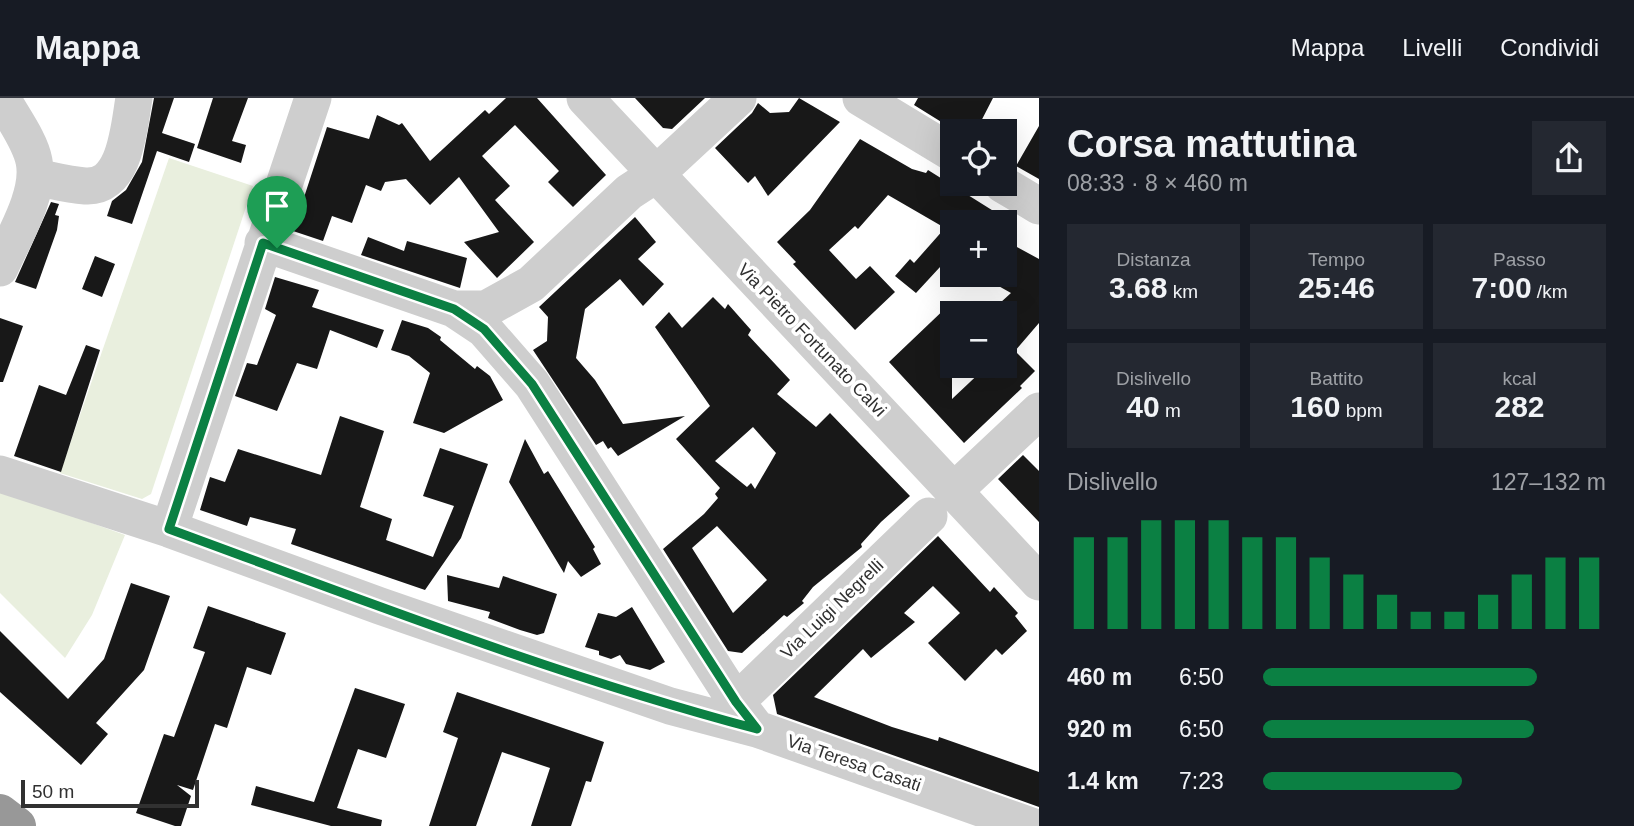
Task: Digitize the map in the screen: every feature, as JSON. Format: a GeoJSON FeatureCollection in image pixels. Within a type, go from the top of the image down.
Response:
{"type":"FeatureCollection","features":[{"type":"Feature","properties":{"kind":"highway"},"geometry":{"type":"LineString","coordinates":[[0,813],[17,826]]}},
{"type":"Feature","properties":{"kind":"street"},"geometry":{"type":"LineString","coordinates":[[0,268],[28,202],[35,177],[34,159],[2,98]]}},
{"type":"Feature","properties":{"kind":"street"},"geometry":{"type":"LineString","coordinates":[[35,177],[88,187],[108,179],[123,158],[135,98]]}},
{"type":"Feature","properties":{"kind":"street"},"geometry":{"type":"LineString","coordinates":[[169,529],[313,98]]}},
{"type":"Feature","properties":{"kind":"street","name":"Via Pietro Fortunato Calvi"},"geometry":{"type":"LineString","coordinates":[[585,98],[1039,582]]}},
{"type":"Feature","properties":{"kind":"street"},"geometry":{"type":"LineString","coordinates":[[454,309],[486,309],[520,292],[629,192],[655,174],[738,98]]}},
{"type":"Feature","properties":{"kind":"street"},"geometry":{"type":"LineString","coordinates":[[861,98],[940,146]]}},
{"type":"Feature","properties":{"kind":"street"},"geometry":{"type":"LineString","coordinates":[[1017,193],[1039,206]]}},
{"type":"Feature","properties":{"kind":"street"},"geometry":{"type":"LineString","coordinates":[[263,243],[454,309],[484,329],[532,384],[747,715]]}},
{"type":"Feature","properties":{"kind":"street"},"geometry":{"type":"LineString","coordinates":[[955,490],[1039,411]]}},
{"type":"Feature","properties":{"kind":"street","name":"Via Teresa Casati"},"geometry":{"type":"LineString","coordinates":[[0,474],[169,529],[380,606],[657,701],[747,715],[1031,826]]}},
{"type":"Feature","properties":{"kind":"street","name":"Via Luigi Negrelli"},"geometry":{"type":"LineString","coordinates":[[747,715],[929,516]]}},
{"type":"Feature","properties":{"kind":"green space"},"geometry":{"type":"Polygon","coordinates":[[[169,158],[253,186],[151,494],[142,499],[60,473],[169,158]]]}},
{"type":"Feature","properties":{"kind":"green space"},"geometry":{"type":"Polygon","coordinates":[[[0,490],[125,535],[92,615],[65,658],[0,593],[0,490]]]}},
{"type":"Feature","properties":{"kind":"building"},"geometry":{"type":"Polygon","coordinates":[[[154,98],[174,98],[162,133],[195,144],[189,162],[157,151],[132,224],[107,216],[112,201],[126,190],[142,162],[154,98]]]}},
{"type":"Feature","properties":{"kind":"building"},"geometry":{"type":"Polygon","coordinates":[[[213,98],[248,98],[232,141],[246,145],[241,163],[197,148],[213,98]]]}},
{"type":"Feature","properties":{"kind":"building"},"geometry":{"type":"Polygon","coordinates":[[[506,98],[537,98],[606,175],[573,207],[548,182],[559,171],[515,125],[482,156],[510,186],[495,200],[534,242],[497,278],[464,242],[499,232],[459,177],[430,205],[406,179],[385,182],[381,191],[366,185],[352,223],[332,216],[323,241],[293,231],[327,127],[369,139],[377,115],[399,125],[402,123],[430,161],[485,110],[489,114],[506,98]]]}},
{"type":"Feature","properties":{"kind":"building"},"geometry":{"type":"Polygon","coordinates":[[[635,98],[705,98],[672,129],[663,128],[635,98]]]}},
{"type":"Feature","properties":{"kind":"building"},"geometry":{"type":"Polygon","coordinates":[[[799,98],[840,122],[768,196],[755,176],[748,183],[715,148],[752,113],[758,103],[770,113],[789,112],[799,98]]]}},
{"type":"Feature","properties":{"kind":"building"},"geometry":{"type":"Polygon","coordinates":[[[918,98],[993,98],[982,119],[940,119],[940,121],[914,105],[918,98]]]}},
{"type":"Feature","properties":{"kind":"building"},"geometry":{"type":"Polygon","coordinates":[[[1039,126],[1039,179],[1017,164],[1039,126]]]}},
{"type":"Feature","properties":{"kind":"building"},"geometry":{"type":"Polygon","coordinates":[[[860,139],[912,169],[926,173],[928,170],[940,178],[940,196],[970,196],[992,210],[940,210],[940,225],[888,195],[858,229],[855,226],[829,250],[856,279],[870,266],[895,292],[855,330],[793,264],[796,262],[777,242],[810,210],[860,139]]]}},
{"type":"Feature","properties":{"kind":"building"},"geometry":{"type":"Polygon","coordinates":[[[51,202],[59,204],[55,215],[59,216],[57,230],[36,289],[15,282],[51,202]]]}},
{"type":"Feature","properties":{"kind":"building"},"geometry":{"type":"Polygon","coordinates":[[[635,217],[656,242],[638,259],[664,284],[643,306],[620,279],[585,309],[576,358],[595,380],[623,424],[685,416],[618,456],[611,447],[608,449],[603,441],[596,445],[533,350],[547,341],[548,317],[539,307],[635,217]]]}},
{"type":"Feature","properties":{"kind":"building"},"geometry":{"type":"Polygon","coordinates":[[[940,234],[940,267],[916,293],[895,276],[910,259],[914,263],[940,234]]]}},
{"type":"Feature","properties":{"kind":"building"},"geometry":{"type":"Polygon","coordinates":[[[368,237],[404,251],[407,241],[467,258],[460,288],[361,255],[368,237]]]}},
{"type":"Feature","properties":{"kind":"building"},"geometry":{"type":"Polygon","coordinates":[[[1017,247],[1039,259],[1039,323],[1017,349],[1017,301],[1002,301],[1011,293],[1000,287],[1017,287],[1017,247]]]}},
{"type":"Feature","properties":{"kind":"building"},"geometry":{"type":"Polygon","coordinates":[[[95,256],[115,264],[102,297],[82,289],[95,256]]]}},
{"type":"Feature","properties":{"kind":"building"},"geometry":{"type":"Polygon","coordinates":[[[275,277],[319,290],[312,307],[384,330],[377,348],[330,330],[317,369],[297,363],[277,411],[235,396],[247,363],[257,365],[276,315],[265,309],[275,277]]]}},
{"type":"Feature","properties":{"kind":"building"},"geometry":{"type":"Polygon","coordinates":[[[713,297],[725,309],[728,304],[751,330],[748,335],[790,380],[777,394],[816,427],[830,413],[910,496],[881,522],[861,544],[862,547],[813,587],[802,601],[804,603],[787,617],[784,615],[742,653],[728,651],[663,549],[704,514],[718,498],[715,494],[720,488],[676,439],[710,406],[655,327],[669,312],[682,328],[713,297]],[[753,427],[715,461],[747,487],[751,483],[755,489],[776,453],[753,427]],[[717,526],[692,548],[733,613],[767,580],[717,526]]]}},
{"type":"Feature","properties":{"kind":"building"},"geometry":{"type":"Polygon","coordinates":[[[940,313],[940,378],[952,378],[952,399],[974,378],[1017,378],[1017,353],[1035,371],[1020,386],[1022,388],[964,443],[889,362],[940,313]]]}},
{"type":"Feature","properties":{"kind":"building"},"geometry":{"type":"Polygon","coordinates":[[[0,318],[23,326],[3,382],[0,382],[0,318]]]}},
{"type":"Feature","properties":{"kind":"building"},"geometry":{"type":"Polygon","coordinates":[[[402,320],[428,328],[441,337],[440,340],[475,369],[477,366],[490,376],[503,400],[444,433],[413,423],[430,373],[409,356],[391,350],[402,320]]]}},
{"type":"Feature","properties":{"kind":"building"},"geometry":{"type":"Polygon","coordinates":[[[86,345],[100,350],[61,472],[14,456],[39,385],[66,395],[86,345]]]}},
{"type":"Feature","properties":{"kind":"building"},"geometry":{"type":"Polygon","coordinates":[[[340,416],[384,431],[360,507],[392,519],[386,540],[433,557],[454,506],[423,496],[440,448],[488,464],[461,538],[425,590],[291,544],[296,529],[250,517],[247,526],[200,510],[210,477],[225,482],[238,449],[321,475],[340,416]]]}},
{"type":"Feature","properties":{"kind":"building"},"geometry":{"type":"Polygon","coordinates":[[[525,439],[544,474],[548,471],[595,547],[593,549],[601,564],[581,577],[568,561],[564,573],[509,482],[525,439]]]}},
{"type":"Feature","properties":{"kind":"building"},"geometry":{"type":"Polygon","coordinates":[[[1023,455],[1039,471],[1039,522],[998,479],[1023,455]]]}},
{"type":"Feature","properties":{"kind":"building"},"geometry":{"type":"Polygon","coordinates":[[[938,536],[990,592],[994,587],[1018,613],[1015,616],[1027,631],[1002,655],[996,649],[965,681],[928,643],[960,613],[933,586],[904,613],[915,622],[871,658],[863,649],[814,697],[892,727],[938,741],[939,737],[1039,772],[1039,807],[777,714],[773,695],[938,536]]]}},
{"type":"Feature","properties":{"kind":"building"},"geometry":{"type":"Polygon","coordinates":[[[447,575],[499,588],[503,576],[557,594],[544,633],[537,635],[520,630],[488,618],[490,612],[448,601],[447,575]]]}},
{"type":"Feature","properties":{"kind":"building"},"geometry":{"type":"Polygon","coordinates":[[[131,583],[170,596],[144,670],[96,723],[108,734],[81,765],[0,692],[0,631],[68,699],[104,659],[131,583]]]}},
{"type":"Feature","properties":{"kind":"building"},"geometry":{"type":"Polygon","coordinates":[[[208,606],[286,633],[271,675],[247,667],[227,728],[215,724],[193,790],[177,785],[191,796],[181,826],[175,826],[136,813],[164,734],[174,737],[205,652],[193,648],[208,606]]]}},
{"type":"Feature","properties":{"kind":"building"},"geometry":{"type":"Polygon","coordinates":[[[632,607],[665,662],[650,670],[626,664],[620,655],[611,659],[599,655],[599,651],[585,647],[598,613],[616,617],[632,607]]]}},
{"type":"Feature","properties":{"kind":"building"},"geometry":{"type":"Polygon","coordinates":[[[355,688],[405,704],[386,758],[358,749],[337,808],[382,820],[381,826],[331,826],[251,805],[256,786],[314,802],[355,688]]]}},
{"type":"Feature","properties":{"kind":"building"},"geometry":{"type":"Polygon","coordinates":[[[457,692],[604,742],[591,782],[586,781],[571,826],[531,826],[550,768],[502,752],[476,826],[429,826],[458,738],[443,732],[457,692]]]}},
{"type":"Feature","properties":{"kind":"route"},"geometry":{"type":"LineString","coordinates":[[263,243],[277,248],[462,312],[498,343],[532,384],[736,702],[757,729],[670,706],[380,606],[169,529],[263,243]]}}]}
